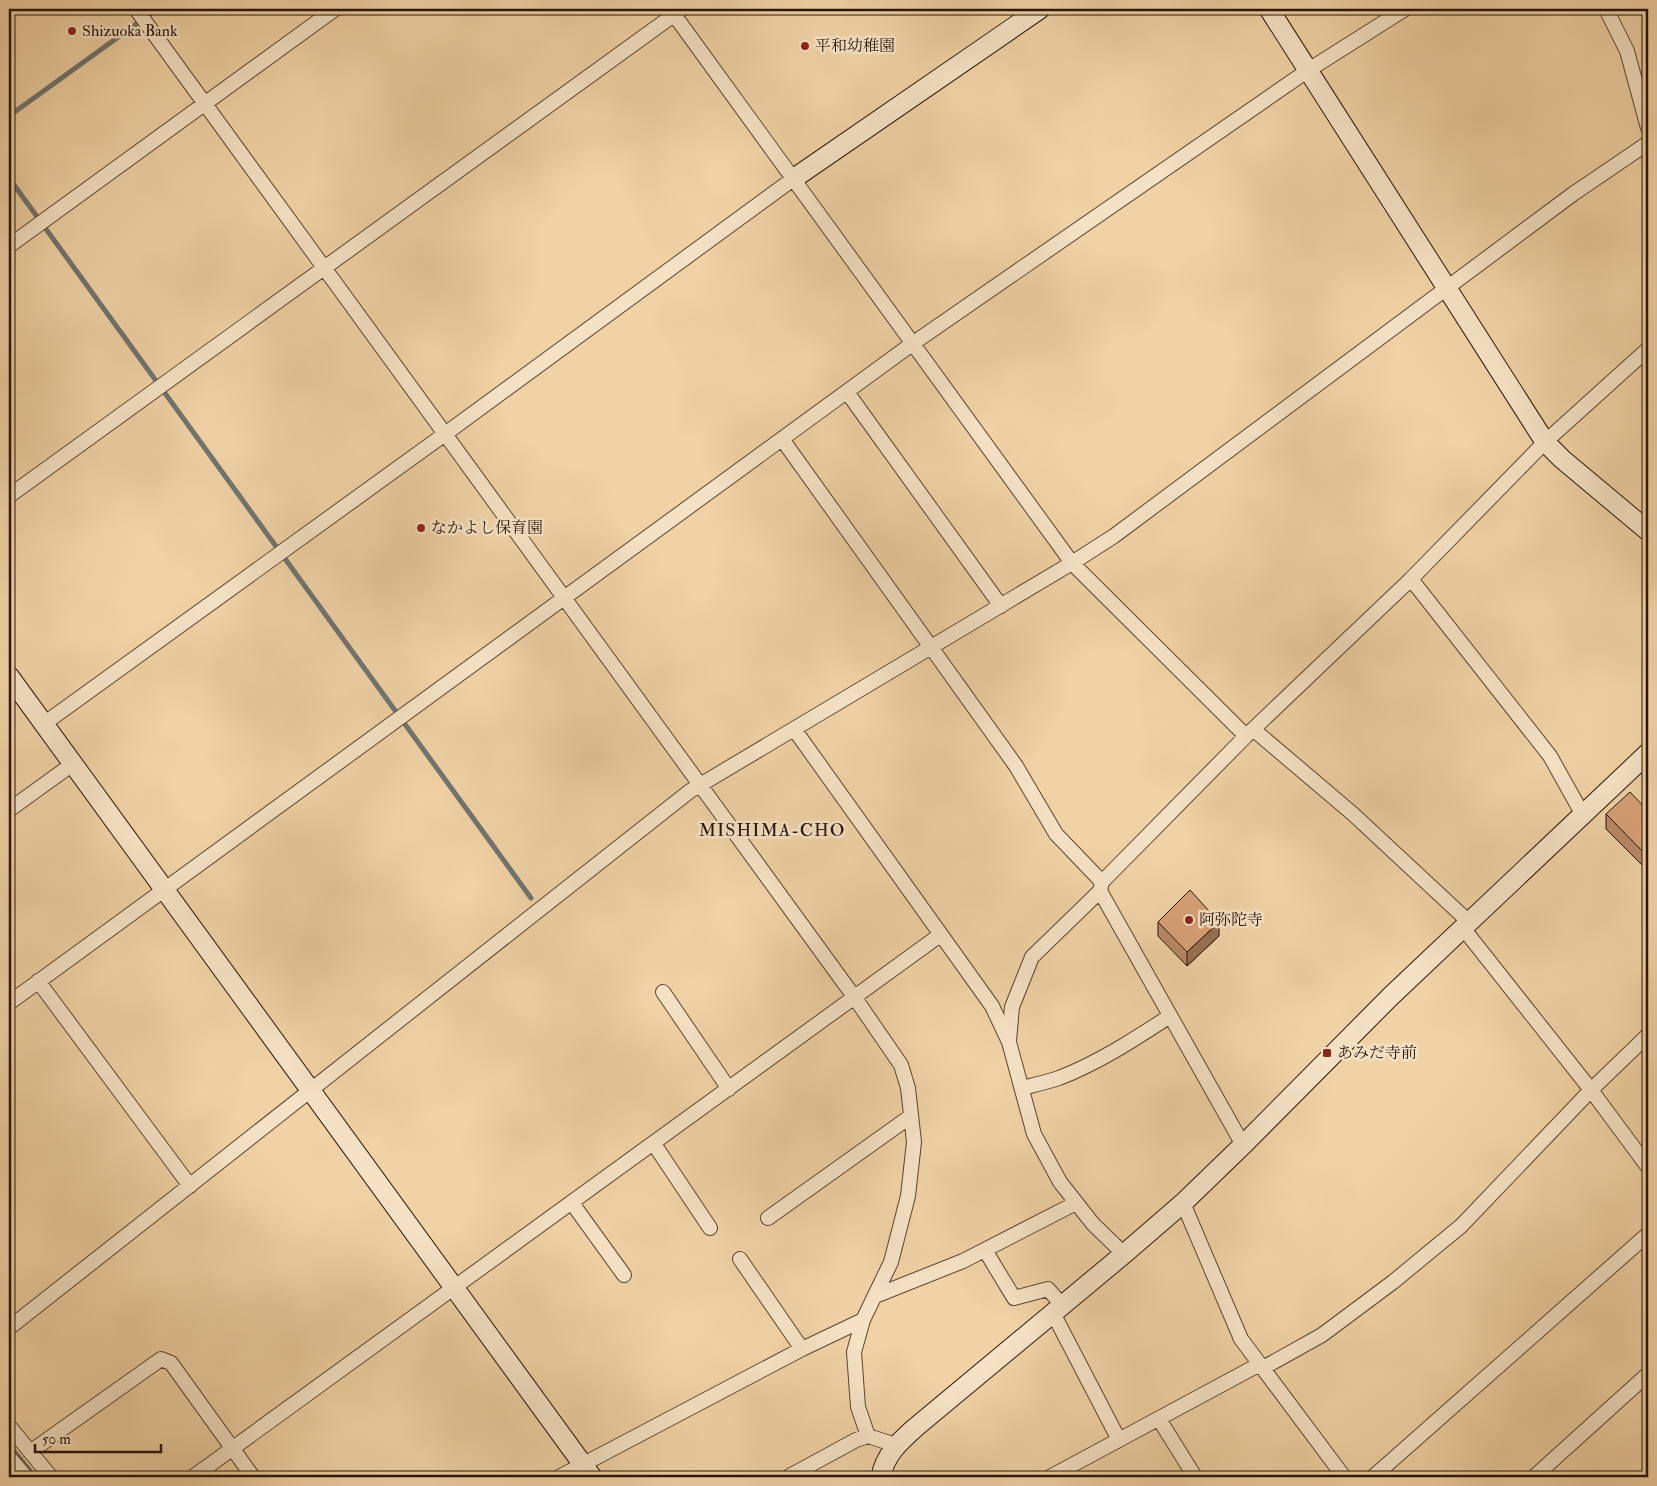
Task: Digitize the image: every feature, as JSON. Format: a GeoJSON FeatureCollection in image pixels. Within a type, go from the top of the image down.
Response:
{"type":"FeatureCollection","features":[{"type":"Feature","properties":{"kind":"street"},"geometry":{"type":"LineString","coordinates":[[136,9],[855,998],[901,1065],[908,1088],[914,1142],[908,1196],[891,1262],[863,1320],[854,1352],[858,1407],[868,1436]]}},
{"type":"Feature","properties":{"kind":"street"},"geometry":{"type":"LineString","coordinates":[[9,246],[335,9]]}},
{"type":"Feature","properties":{"kind":"street"},"geometry":{"type":"LineString","coordinates":[[45,723],[794,179],[1040,9]]}},
{"type":"Feature","properties":{"kind":"street"},"geometry":{"type":"LineString","coordinates":[[1269,9],[1545,442],[1562,460],[1648,532]]}},
{"type":"Feature","properties":{"kind":"street"},"geometry":{"type":"LineString","coordinates":[[9,1003],[912,344],[1307,71],[1405,9]]}},
{"type":"Feature","properties":{"kind":"street"},"geometry":{"type":"LineString","coordinates":[[1606,9],[1627,51],[1648,128]]}},
{"type":"Feature","properties":{"kind":"street"},"geometry":{"type":"LineString","coordinates":[[9,496],[675,11],[912,344],[1072,563],[1250,733],[1354,814],[1466,925],[1648,1167]]}},
{"type":"Feature","properties":{"kind":"street"},"geometry":{"type":"LineString","coordinates":[[9,1328],[700,785],[1001,606],[1114,536],[1572,194],[1648,143]]}},
{"type":"Feature","properties":{"kind":"street"},"geometry":{"type":"LineString","coordinates":[[1009,1042],[1012,1007],[1032,957],[1250,733],[1411,580],[1545,442],[1648,349]]}},
{"type":"Feature","properties":{"kind":"street"},"geometry":{"type":"LineString","coordinates":[[847,392],[1001,606]]}},
{"type":"Feature","properties":{"kind":"street"},"geometry":{"type":"LineString","coordinates":[[782,439],[1016,766],[1056,834],[1101,887],[1170,1016],[1243,1145]]}},
{"type":"Feature","properties":{"kind":"street"},"geometry":{"type":"LineString","coordinates":[[1411,580],[1550,756],[1583,814]]}},
{"type":"Feature","properties":{"kind":"street"},"geometry":{"type":"LineString","coordinates":[[9,676],[588,1471]]}},
{"type":"Feature","properties":{"kind":"street"},"geometry":{"type":"LineString","coordinates":[[794,729],[992,1006],[1009,1042],[1034,1134],[1060,1182],[1093,1224],[1124,1254]]}},
{"type":"Feature","properties":{"kind":"street"},"geometry":{"type":"LineString","coordinates":[[881,1477],[882,1466],[896,1445],[1183,1203],[1391,996],[1648,753]]}},
{"type":"Feature","properties":{"kind":"street"},"geometry":{"type":"LineString","coordinates":[[9,810],[74,763]]}},
{"type":"Feature","properties":{"kind":"street"},"geometry":{"type":"LineString","coordinates":[[193,1477],[940,935]]}},
{"type":"Feature","properties":{"kind":"street"},"geometry":{"type":"LineString","coordinates":[[38,981],[190,1186]]}},
{"type":"Feature","properties":{"kind":"street"},"geometry":{"type":"LineString","coordinates":[[663,992],[729,1089]]}},
{"type":"Feature","properties":{"kind":"street"},"geometry":{"type":"LineString","coordinates":[[1022,1088],[1059,1078],[1082,1067],[1113,1051],[1170,1016]]}},
{"type":"Feature","properties":{"kind":"street"},"geometry":{"type":"LineString","coordinates":[[1050,1477],[1071,1472],[1119,1440],[1322,1335],[1393,1282],[1462,1226],[1591,1090],[1648,1036]]}},
{"type":"Feature","properties":{"kind":"street"},"geometry":{"type":"LineString","coordinates":[[768,1218],[911,1116]]}},
{"type":"Feature","properties":{"kind":"street"},"geometry":{"type":"LineString","coordinates":[[654,1144],[710,1228]]}},
{"type":"Feature","properties":{"kind":"street"},"geometry":{"type":"LineString","coordinates":[[572,1203],[624,1275]]}},
{"type":"Feature","properties":{"kind":"street"},"geometry":{"type":"LineString","coordinates":[[875,1296],[963,1261],[1076,1203]]}},
{"type":"Feature","properties":{"kind":"street"},"geometry":{"type":"LineString","coordinates":[[1183,1203],[1241,1339],[1344,1477]]}},
{"type":"Feature","properties":{"kind":"street"},"geometry":{"type":"LineString","coordinates":[[1373,1477],[1648,1234]]}},
{"type":"Feature","properties":{"kind":"street"},"geometry":{"type":"LineString","coordinates":[[985,1250],[1014,1298],[1048,1289],[1119,1440]]}},
{"type":"Feature","properties":{"kind":"street"},"geometry":{"type":"LineString","coordinates":[[740,1259],[802,1349]]}},
{"type":"Feature","properties":{"kind":"street"},"geometry":{"type":"LineString","coordinates":[[559,1477],[588,1471],[802,1349],[863,1320]]}},
{"type":"Feature","properties":{"kind":"street"},"geometry":{"type":"LineString","coordinates":[[30,1452],[160,1360],[171,1363],[253,1477]]}},
{"type":"Feature","properties":{"kind":"street"},"geometry":{"type":"LineString","coordinates":[[1534,1477],[1648,1374]]}},
{"type":"Feature","properties":{"kind":"street"},"geometry":{"type":"LineString","coordinates":[[1158,1419],[1195,1477]]}},
{"type":"Feature","properties":{"kind":"street"},"geometry":{"type":"LineString","coordinates":[[9,1426],[51,1477]]}},
{"type":"Feature","properties":{"kind":"street"},"geometry":{"type":"LineString","coordinates":[[788,1477],[856,1440],[868,1436],[896,1445]]}},
{"type":"Feature","properties":{"kind":"street"},"geometry":{"type":"LineString","coordinates":[[9,1457],[26,1477]]}},
{"type":"Feature","properties":{"kind":"building"},"geometry":{"type":"Polygon","coordinates":[[[1630,792],[1648,811],[1648,857],[1606,814],[1630,792]]]}},
{"type":"Feature","properties":{"kind":"building"},"geometry":{"type":"Polygon","coordinates":[[[1190,890],[1219,922],[1187,952],[1158,922],[1190,890]]]}},
{"type":"Feature","properties":{"kind":"waterway"},"geometry":{"type":"LineString","coordinates":[[9,116],[157,9]]}},
{"type":"Feature","properties":{"kind":"waterway"},"geometry":{"type":"LineString","coordinates":[[9,178],[531,898]]}},
{"type":"Feature","properties":{"kind":"waterway"},"geometry":{"type":"LineString","coordinates":[[9,1445],[35,1477]]}},
{"type":"Feature","properties":{"kind":"place","name":"Shizuoka Bank"},"geometry":{"type":"Point","coordinates":[72,31]}},
{"type":"Feature","properties":{"kind":"place","name":"平和幼稚園"},"geometry":{"type":"Point","coordinates":[805,46]}},
{"type":"Feature","properties":{"kind":"place","name":"なかよし保育園"},"geometry":{"type":"Point","coordinates":[421,528]}},
{"type":"Feature","properties":{"kind":"place","name":"阿弥陀寺"},"geometry":{"type":"Point","coordinates":[1189,920]}},
{"type":"Feature","properties":{"kind":"place","name":"あみだ寺前"},"geometry":{"type":"Point","coordinates":[1327,1053]}},
{"type":"Feature","properties":{"kind":"district","name":"MISHIMA-CHO"},"geometry":{"type":"Point","coordinates":[772,830]}}]}
